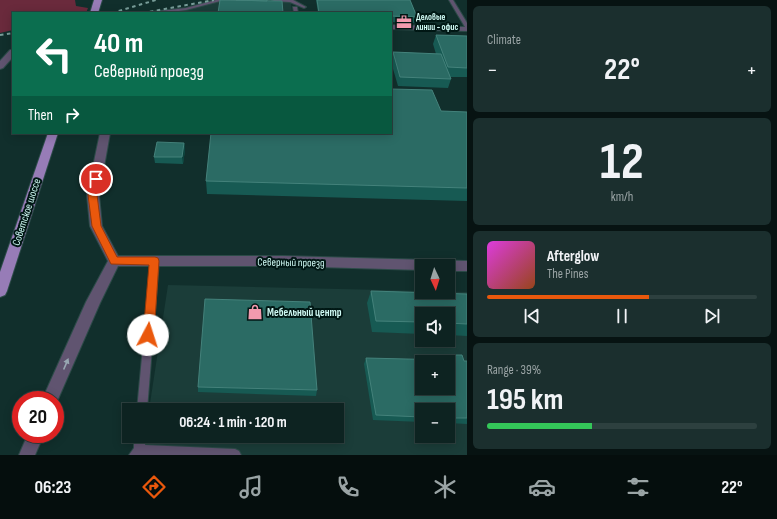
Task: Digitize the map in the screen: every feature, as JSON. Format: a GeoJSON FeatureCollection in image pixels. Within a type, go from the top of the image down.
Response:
{"type":"FeatureCollection","features":[{"type":"Feature","properties":{"kind":"main road"},"geometry":{"type":"LineString","coordinates":[[94,12],[98,0]]}},
{"type":"Feature","properties":{"kind":"main road","name":"Советское шоссе"},"geometry":{"type":"LineString","coordinates":[[0,291],[53,134]]}},
{"type":"Feature","properties":{"kind":"street"},"geometry":{"type":"LineString","coordinates":[[0,66],[12,53]]}},
{"type":"Feature","properties":{"kind":"street"},"geometry":{"type":"LineString","coordinates":[[54,391],[93,302],[114,261],[96,226],[93,195],[105,134]]}},
{"type":"Feature","properties":{"kind":"street","name":"Северный проезд"},"geometry":{"type":"LineString","coordinates":[[114,261],[290,261],[467,266]]}},
{"type":"Feature","properties":{"kind":"street"},"geometry":{"type":"LineString","coordinates":[[27,455],[32,443]]}},
{"type":"Feature","properties":{"kind":"lane"},"geometry":{"type":"LineString","coordinates":[[159,12],[222,0]]}},
{"type":"Feature","properties":{"kind":"lane"},"geometry":{"type":"LineString","coordinates":[[274,0],[291,1],[304,7]]}},
{"type":"Feature","properties":{"kind":"lane"},"geometry":{"type":"LineString","coordinates":[[451,0],[467,28]]}},
{"type":"Feature","properties":{"kind":"lane"},"geometry":{"type":"LineString","coordinates":[[392,27],[467,28]]}},
{"type":"Feature","properties":{"kind":"lane"},"geometry":{"type":"LineString","coordinates":[[143,403],[155,261]]}},
{"type":"Feature","properties":{"kind":"lane"},"geometry":{"type":"LineString","coordinates":[[137,452],[235,455]]}},
{"type":"Feature","properties":{"kind":"shaded area"},"geometry":{"type":"Polygon","coordinates":[[[0,0],[75,0],[76,6],[88,8],[86,12],[12,12],[12,30],[0,33],[0,0]]]}},
{"type":"Feature","properties":{"kind":"shaded area"},"geometry":{"type":"Polygon","coordinates":[[[225,0],[291,2],[292,12],[178,12],[225,0]]]}},
{"type":"Feature","properties":{"kind":"shaded area"},"geometry":{"type":"Polygon","coordinates":[[[168,285],[415,291],[415,299],[455,299],[455,292],[467,292],[467,455],[142,455],[144,443],[344,443],[344,403],[150,403],[168,285]]]}},
{"type":"Feature","properties":{"kind":"building"},"geometry":{"type":"Polygon","coordinates":[[[220,0],[282,1],[283,12],[218,12],[220,0]]]}},
{"type":"Feature","properties":{"kind":"building"},"geometry":{"type":"Polygon","coordinates":[[[236,0],[267,0],[267,1],[236,0]]]}},
{"type":"Feature","properties":{"kind":"building"},"geometry":{"type":"Polygon","coordinates":[[[317,0],[410,0],[417,17],[392,16],[392,12],[319,12],[317,0]]]}},
{"type":"Feature","properties":{"kind":"building"},"geometry":{"type":"Polygon","coordinates":[[[436,35],[467,36],[467,68],[448,67],[436,35]]]}},
{"type":"Feature","properties":{"kind":"building"},"geometry":{"type":"Polygon","coordinates":[[[393,52],[441,54],[451,79],[400,77],[393,52]]]}},
{"type":"Feature","properties":{"kind":"building"},"geometry":{"type":"Polygon","coordinates":[[[392,89],[432,90],[441,111],[467,112],[467,188],[206,181],[211,134],[392,134],[392,89]]]}},
{"type":"Feature","properties":{"kind":"building"},"geometry":{"type":"Polygon","coordinates":[[[157,142],[184,143],[182,157],[154,157],[157,142]]]}},
{"type":"Feature","properties":{"kind":"building"},"geometry":{"type":"Polygon","coordinates":[[[371,291],[415,292],[415,299],[455,299],[455,294],[467,294],[467,324],[455,323],[455,307],[415,307],[415,322],[376,321],[371,291]]]}},
{"type":"Feature","properties":{"kind":"building"},"geometry":{"type":"Polygon","coordinates":[[[205,299],[310,302],[317,390],[198,387],[205,299]]]}},
{"type":"Feature","properties":{"kind":"building"},"geometry":{"type":"Polygon","coordinates":[[[455,355],[462,355],[464,361],[467,361],[467,418],[455,418],[455,403],[415,403],[415,417],[376,415],[366,358],[415,359],[415,395],[455,395],[455,355]]]}},
{"type":"Feature","properties":{"kind":"railway"},"geometry":{"type":"LineString","coordinates":[[115,12],[156,0]]}},
{"type":"Feature","properties":{"kind":"railway"},"geometry":{"type":"LineString","coordinates":[[148,12],[214,0]]}},
{"type":"Feature","properties":{"kind":"railway"},"geometry":{"type":"LineString","coordinates":[[0,35],[12,33]]}},
{"type":"Feature","properties":{"kind":"place","name":"Деловые линии - офис"},"geometry":{"type":"Point","coordinates":[404,22]}},
{"type":"Feature","properties":{"kind":"place","name":"Мебельный центр"},"geometry":{"type":"Point","coordinates":[255,312]}},
{"type":"Feature","properties":{"kind":"route"},"geometry":{"type":"LineString","coordinates":[[96,179],[93,195],[96,226],[114,261],[155,261],[148,335]]}}]}
